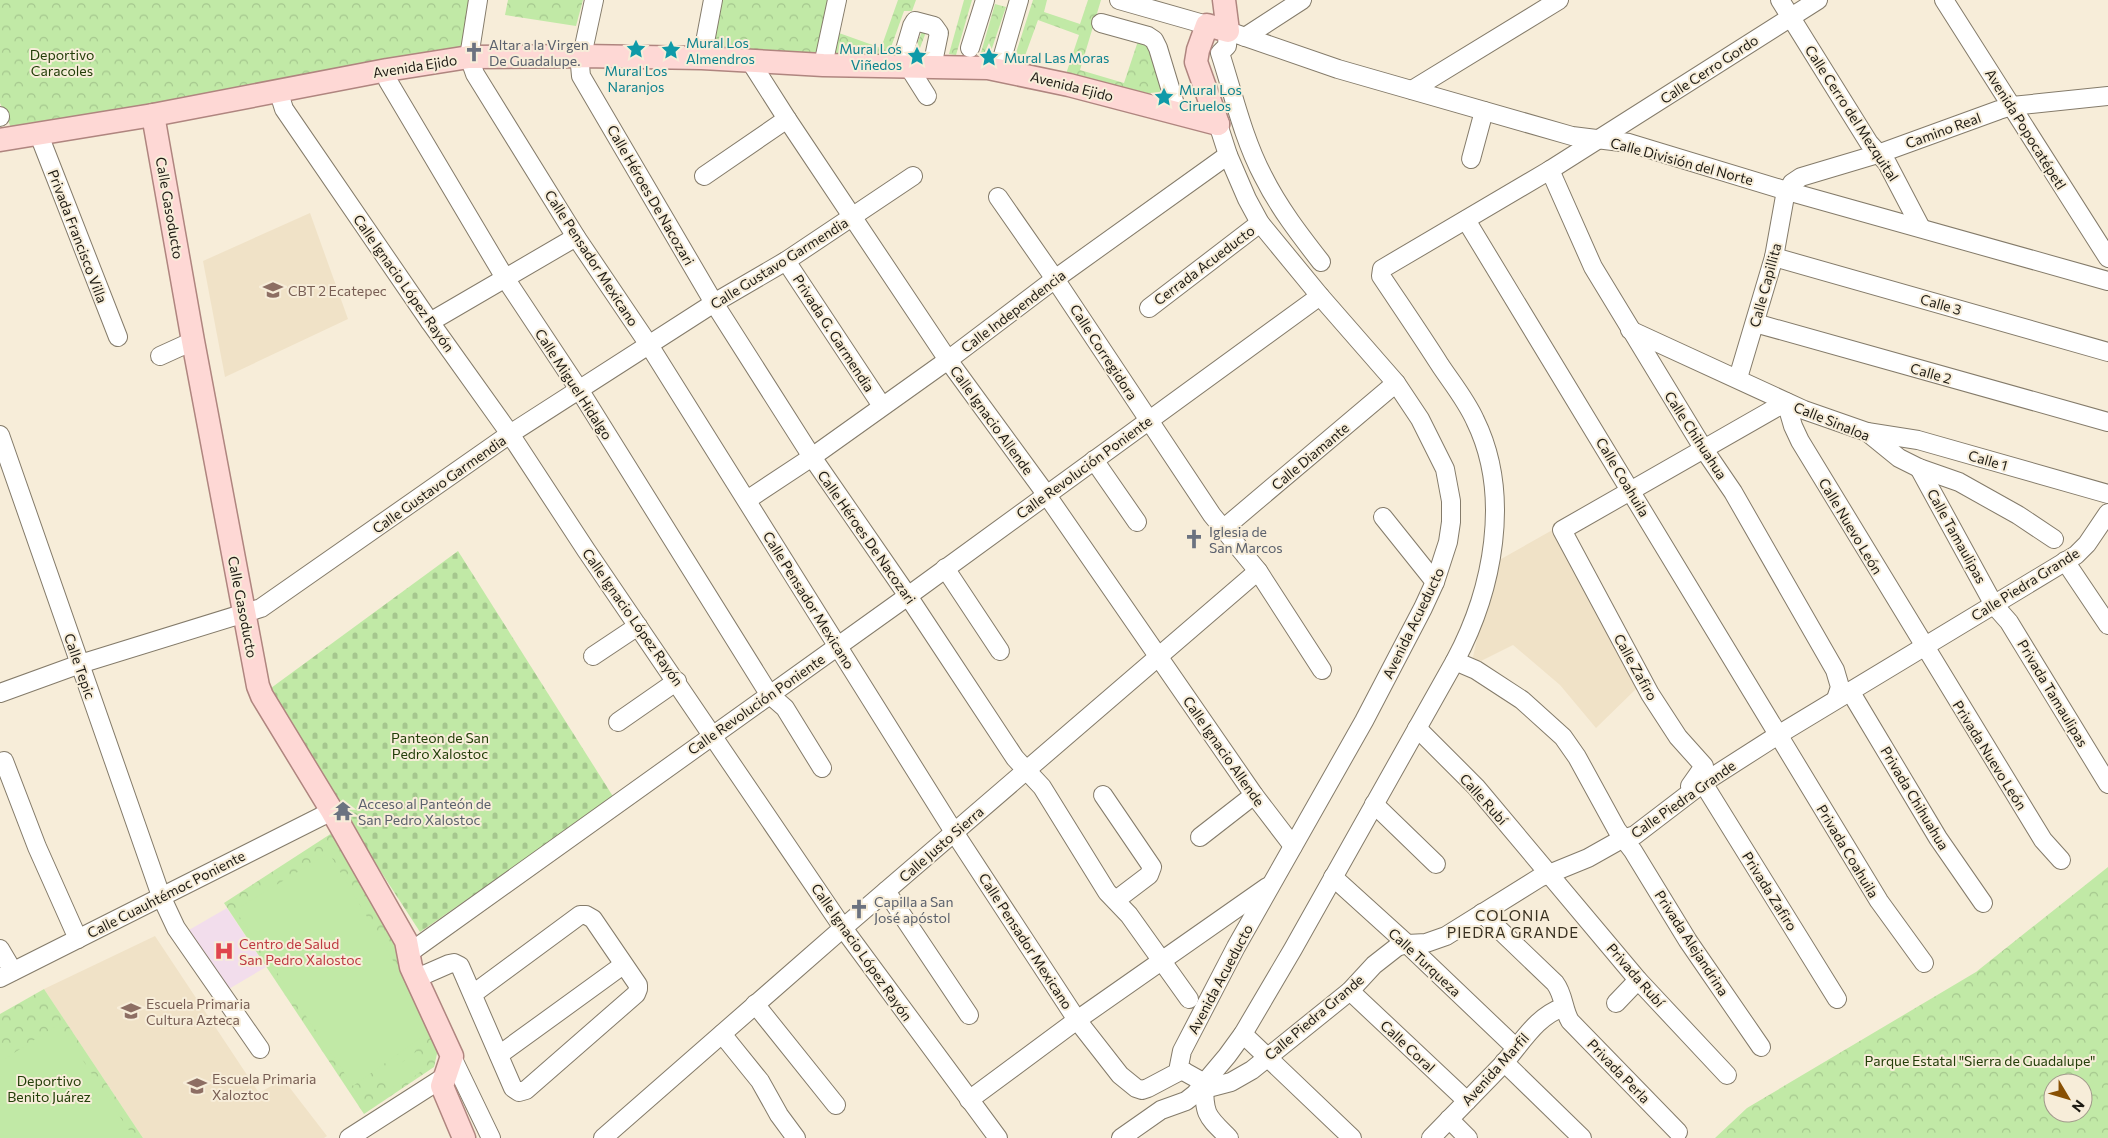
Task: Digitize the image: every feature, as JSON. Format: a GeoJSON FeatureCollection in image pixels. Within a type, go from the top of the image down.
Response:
{"type":"FeatureCollection","features":[{"type":"Feature","properties":{"kind":"main road","name":"Avenida Acueducto"},"geometry":{"type":"LineString","coordinates":[[1218,124],[1196,62],[1198,50],[1227,31],[1224,0]]}},
{"type":"Feature","properties":{"kind":"main road","name":"Avenida Ejido"},"geometry":{"type":"LineString","coordinates":[[0,140],[153,115],[386,70],[469,57],[702,58],[823,65],[906,60],[932,67],[998,70],[1069,85],[1218,124]]}},
{"type":"Feature","properties":{"kind":"main road","name":"Calle Gasoducto"},"geometry":{"type":"LineString","coordinates":[[153,115],[193,341],[258,686],[262,696],[332,812],[406,941],[411,966],[451,1067],[443,1090],[464,1138]]}},
{"type":"Feature","properties":{"kind":"street"},"geometry":{"type":"LineString","coordinates":[[469,57],[478,0]]}},
{"type":"Feature","properties":{"kind":"street","name":"Calle Héroes De Nacozari"},"geometry":{"type":"LineString","coordinates":[[594,0],[580,71],[584,82],[714,303],[812,457],[908,596],[1015,758],[1042,787],[1107,892],[1129,915],[1189,998]]}},
{"type":"Feature","properties":{"kind":"street"},"geometry":{"type":"LineString","coordinates":[[702,58],[713,0]]}},
{"type":"Feature","properties":{"kind":"street"},"geometry":{"type":"LineString","coordinates":[[823,65],[836,0]]}},
{"type":"Feature","properties":{"kind":"street"},"geometry":{"type":"LineString","coordinates":[[970,48],[985,0]]}},
{"type":"Feature","properties":{"kind":"street"},"geometry":{"type":"LineString","coordinates":[[998,70],[1019,0]]}},
{"type":"Feature","properties":{"kind":"street","name":"Calle División del Norte"},"geometry":{"type":"LineString","coordinates":[[1119,0],[1171,8],[1227,31],[1338,69],[1484,111],[1572,136],[1629,143],[1788,191],[2108,281]]}},
{"type":"Feature","properties":{"kind":"street"},"geometry":{"type":"LineString","coordinates":[[1227,31],[1302,0]]}},
{"type":"Feature","properties":{"kind":"street"},"geometry":{"type":"LineString","coordinates":[[1412,90],[1535,6],[1559,0]]}},
{"type":"Feature","properties":{"kind":"street","name":"Calle Cerro del Mezquital"},"geometry":{"type":"LineString","coordinates":[[1780,0],[1869,142],[1887,163],[1921,228]]}},
{"type":"Feature","properties":{"kind":"street","name":"Calle Cerro Gordo"},"geometry":{"type":"LineString","coordinates":[[1550,170],[1818,0]]}},
{"type":"Feature","properties":{"kind":"street","name":"Avenida Popocatépetl"},"geometry":{"type":"LineString","coordinates":[[1944,0],[2108,258]]}},
{"type":"Feature","properties":{"kind":"street"},"geometry":{"type":"LineString","coordinates":[[927,96],[906,60],[912,26],[915,21],[934,26],[938,30],[939,36],[932,67]]}},
{"type":"Feature","properties":{"kind":"street"},"geometry":{"type":"LineString","coordinates":[[1101,23],[1148,36],[1154,40],[1178,114]]}},
{"type":"Feature","properties":{"kind":"street","name":"Avenida Acueducto"},"geometry":{"type":"LineString","coordinates":[[1227,31],[1227,46],[1220,53],[1255,157],[1282,210],[1322,262]]}},
{"type":"Feature","properties":{"kind":"street","name":"Calle Pensador Mexicano"},"geometry":{"type":"LineString","coordinates":[[469,57],[475,74],[576,236],[649,345],[954,832],[1077,1020],[1120,1075],[1136,1088],[1142,1090],[1148,1088],[1182,1070]]}},
{"type":"Feature","properties":{"kind":"street","name":"Calle Ignacio Allende"},"geometry":{"type":"LineString","coordinates":[[750,61],[948,360],[1046,494],[1254,795],[1293,846]]}},
{"type":"Feature","properties":{"kind":"street","name":"Calle Miguel Hidalgo"},"geometry":{"type":"LineString","coordinates":[[386,70],[388,81],[505,278],[580,391],[769,694],[785,708],[822,768]]}},
{"type":"Feature","properties":{"kind":"street","name":"Calle Ignacio López Rayón"},"geometry":{"type":"LineString","coordinates":[[278,90],[284,109],[430,322],[510,434],[843,928],[998,1138]]}},
{"type":"Feature","properties":{"kind":"street","name":"Camino Real"},"geometry":{"type":"LineString","coordinates":[[1788,191],[1796,179],[1801,177],[1878,154],[2012,106],[2108,96]]}},
{"type":"Feature","properties":{"kind":"street"},"geometry":{"type":"LineString","coordinates":[[1472,159],[1484,111]]}},
{"type":"Feature","properties":{"kind":"street"},"geometry":{"type":"LineString","coordinates":[[704,176],[787,119]]}},
{"type":"Feature","properties":{"kind":"street","name":"Avenida Acueducto"},"geometry":{"type":"LineString","coordinates":[[1182,1070],[1179,1063],[1182,1051],[1236,946],[1368,713],[1436,582],[1448,542],[1451,522],[1445,469],[1420,419],[1396,383],[1320,296],[1260,223],[1247,199],[1228,155],[1218,124]]}},
{"type":"Feature","properties":{"kind":"street","name":"Privada Francisco Villa"},"geometry":{"type":"LineString","coordinates":[[38,135],[118,337]]}},
{"type":"Feature","properties":{"kind":"street","name":"Calle Independencia"},"geometry":{"type":"LineString","coordinates":[[747,500],[812,457],[948,360],[1055,279],[1228,155]]}},
{"type":"Feature","properties":{"kind":"street"},"geometry":{"type":"LineString","coordinates":[[1140,1138],[1204,1084],[1243,1034],[1466,642],[1477,612],[1489,562],[1494,517],[1493,475],[1487,448],[1475,419],[1381,276],[1380,271],[1550,170]]}},
{"type":"Feature","properties":{"kind":"street","name":"Calle Chihuahua"},"geometry":{"type":"LineString","coordinates":[[1550,170],[1584,248],[1630,330],[1703,448],[1733,492],[1835,670],[1843,695]]}},
{"type":"Feature","properties":{"kind":"street","name":"Calle Gustavo Garmendia"},"geometry":{"type":"LineString","coordinates":[[0,693],[80,664],[261,608],[510,434],[580,391],[714,303],[786,260],[913,176]]}},
{"type":"Feature","properties":{"kind":"street","name":"Calle Capillita"},"geometry":{"type":"LineString","coordinates":[[1738,378],[1774,256],[1783,202],[1788,191]]}},
{"type":"Feature","properties":{"kind":"street","name":"Calle Corregidora"},"geometry":{"type":"LineString","coordinates":[[998,197],[1223,529],[1258,571],[1322,670]]}},
{"type":"Feature","properties":{"kind":"street","name":"Calle Coahuila"},"geometry":{"type":"LineString","coordinates":[[1466,220],[1778,735]]}},
{"type":"Feature","properties":{"kind":"street","name":"Cerrada Acueducto"},"geometry":{"type":"LineString","coordinates":[[1149,308],[1260,223]]}},
{"type":"Feature","properties":{"kind":"street"},"geometry":{"type":"LineString","coordinates":[[430,322],[576,236]]}},
{"type":"Feature","properties":{"kind":"street","name":"Calle 3"},"geometry":{"type":"LineString","coordinates":[[1774,256],[2108,352]]}},
{"type":"Feature","properties":{"kind":"street","name":"Privada G. Garmendia"},"geometry":{"type":"LineString","coordinates":[[786,260],[882,406]]}},
{"type":"Feature","properties":{"kind":"street","name":"Calle Revolución Poniente"},"geometry":{"type":"LineString","coordinates":[[409,953],[908,596],[1148,419],[1320,296]]}},
{"type":"Feature","properties":{"kind":"street","name":"Calle 2"},"geometry":{"type":"LineString","coordinates":[[1755,323],[2108,422]]}},
{"type":"Feature","properties":{"kind":"street","name":"Calle Sinaloa"},"geometry":{"type":"LineString","coordinates":[[1630,330],[1738,378],[1786,402],[1867,432],[1899,458],[1959,482],[2018,515],[2054,539]]}},
{"type":"Feature","properties":{"kind":"street"},"geometry":{"type":"LineString","coordinates":[[160,356],[193,341]]}},
{"type":"Feature","properties":{"kind":"street","name":"Calle Diamante"},"geometry":{"type":"LineString","coordinates":[[1223,529],[1396,383]]}},
{"type":"Feature","properties":{"kind":"street"},"geometry":{"type":"LineString","coordinates":[[1631,490],[1786,402]]}},
{"type":"Feature","properties":{"kind":"street","name":"Calle Nuevo León"},"geometry":{"type":"LineString","coordinates":[[1786,402],[1793,426],[1800,441],[1924,647]]}},
{"type":"Feature","properties":{"kind":"street","name":"Calle 1"},"geometry":{"type":"LineString","coordinates":[[1867,432],[1918,440],[2108,494]]}},
{"type":"Feature","properties":{"kind":"street","name":"Calle Tepic"},"geometry":{"type":"LineString","coordinates":[[0,435],[161,896],[176,928],[260,1049]]}},
{"type":"Feature","properties":{"kind":"street"},"geometry":{"type":"LineString","coordinates":[[1094,460],[1137,522]]}},
{"type":"Feature","properties":{"kind":"street","name":"Calle Tamaulipas"},"geometry":{"type":"LineString","coordinates":[[1920,468],[1994,605]]}},
{"type":"Feature","properties":{"kind":"street","name":"Calle Zafiro"},"geometry":{"type":"LineString","coordinates":[[1631,490],[1562,530],[1650,694],[1678,737],[1704,766],[1689,786],[1687,796]]}},
{"type":"Feature","properties":{"kind":"street"},"geometry":{"type":"LineString","coordinates":[[2087,544],[2108,513]]}},
{"type":"Feature","properties":{"kind":"street"},"geometry":{"type":"LineString","coordinates":[[1383,517],[1436,582]]}},
{"type":"Feature","properties":{"kind":"street"},"geometry":{"type":"LineString","coordinates":[[2087,544],[2094,544],[2108,536]]}},
{"type":"Feature","properties":{"kind":"street","name":"Calle Piedra Grande"},"geometry":{"type":"LineString","coordinates":[[1204,1084],[1212,1087],[1231,1082],[1269,1056],[1350,991],[1380,960],[1397,947],[1406,944],[1434,941],[1446,936],[1549,873],[1588,858],[1623,839],[1635,835],[1703,783],[1843,695],[2076,555],[2087,544]]}},
{"type":"Feature","properties":{"kind":"street"},"geometry":{"type":"LineString","coordinates":[[2066,561],[2108,625]]}},
{"type":"Feature","properties":{"kind":"street"},"geometry":{"type":"LineString","coordinates":[[946,568],[1000,651]]}},
{"type":"Feature","properties":{"kind":"street","name":"Calle Justo Sierra"},"geometry":{"type":"LineString","coordinates":[[603,1138],[755,1004],[1027,771],[1158,655],[1258,571]]}},
{"type":"Feature","properties":{"kind":"street","name":"Privada Tamaulipas"},"geometry":{"type":"LineString","coordinates":[[1994,605],[2010,622],[2108,784]]}},
{"type":"Feature","properties":{"kind":"street"},"geometry":{"type":"LineString","coordinates":[[593,656],[638,626]]}},
{"type":"Feature","properties":{"kind":"street","name":"Privada Nuevo León"},"geometry":{"type":"LineString","coordinates":[[1924,647],[2043,840],[2060,860]]}},
{"type":"Feature","properties":{"kind":"street","name":"Privada Alejandrina"},"geometry":{"type":"LineString","coordinates":[[1455,661],[1476,670],[1522,700],[1563,737],[1577,757],[1623,839],[1633,851],[1688,941],[1761,1047]]}},
{"type":"Feature","properties":{"kind":"street"},"geometry":{"type":"LineString","coordinates":[[618,722],[677,682]]}},
{"type":"Feature","properties":{"kind":"street","name":"Privada Chihuahua"},"geometry":{"type":"LineString","coordinates":[[1843,695],[1983,903]]}},
{"type":"Feature","properties":{"kind":"street","name":"Calle Rubí"},"geometry":{"type":"LineString","coordinates":[[1417,728],[1476,787],[1549,873]]}},
{"type":"Feature","properties":{"kind":"street","name":"Privada Coahuila"},"geometry":{"type":"LineString","coordinates":[[1778,735],[1879,901],[1924,963]]}},
{"type":"Feature","properties":{"kind":"street"},"geometry":{"type":"LineString","coordinates":[[4,761],[37,847],[78,939]]}},
{"type":"Feature","properties":{"kind":"street","name":"Privada Zafiro"},"geometry":{"type":"LineString","coordinates":[[1703,783],[1837,999]]}},
{"type":"Feature","properties":{"kind":"street"},"geometry":{"type":"LineString","coordinates":[[1104,795],[1152,867],[1149,875],[1116,900]]}},
{"type":"Feature","properties":{"kind":"street"},"geometry":{"type":"LineString","coordinates":[[1200,837],[1254,795]]}},
{"type":"Feature","properties":{"kind":"street"},"geometry":{"type":"LineString","coordinates":[[1374,804],[1436,864]]}},
{"type":"Feature","properties":{"kind":"street","name":"Calle Cuauhtémoc Poniente"},"geometry":{"type":"LineString","coordinates":[[7,974],[332,812]]}},
{"type":"Feature","properties":{"kind":"street","name":"Privada Rubí"},"geometry":{"type":"LineString","coordinates":[[1549,873],[1638,980],[1727,1075]]}},
{"type":"Feature","properties":{"kind":"street","name":"Calle Turqueza"},"geometry":{"type":"LineString","coordinates":[[1333,877],[1515,1047]]}},
{"type":"Feature","properties":{"kind":"street"},"geometry":{"type":"LineString","coordinates":[[969,1100],[1160,960],[1272,884]]}},
{"type":"Feature","properties":{"kind":"street"},"geometry":{"type":"LineString","coordinates":[[886,891],[969,1015]]}},
{"type":"Feature","properties":{"kind":"street","name":"Privada Perla"},"geometry":{"type":"LineString","coordinates":[[1482,913],[1555,983],[1560,990],[1570,1021],[1678,1132]]}},
{"type":"Feature","properties":{"kind":"street"},"geometry":{"type":"LineString","coordinates":[[417,978],[449,964],[457,963],[464,973],[512,1088],[519,1092],[526,1090],[636,994],[638,985],[593,919],[586,915],[580,915],[473,994]]}},
{"type":"Feature","properties":{"kind":"street"},"geometry":{"type":"LineString","coordinates":[[0,949],[7,974]]}},
{"type":"Feature","properties":{"kind":"street"},"geometry":{"type":"LineString","coordinates":[[499,1055],[624,965]]}},
{"type":"Feature","properties":{"kind":"street"},"geometry":{"type":"LineString","coordinates":[[1616,1003],[1638,980]]}},
{"type":"Feature","properties":{"kind":"street","name":"Calle Coral"},"geometry":{"type":"LineString","coordinates":[[1350,991],[1466,1101]]}},
{"type":"Feature","properties":{"kind":"street"},"geometry":{"type":"LineString","coordinates":[[755,1004],[836,1105]]}},
{"type":"Feature","properties":{"kind":"street","name":"Avenida Marfil"},"geometry":{"type":"LineString","coordinates":[[1430,1138],[1546,1016],[1564,1007]]}},
{"type":"Feature","properties":{"kind":"street"},"geometry":{"type":"LineString","coordinates":[[722,1034],[760,1081],[776,1110],[796,1138]]}},
{"type":"Feature","properties":{"kind":"street"},"geometry":{"type":"LineString","coordinates":[[1243,1034],[1269,1056],[1352,1138]]}},
{"type":"Feature","properties":{"kind":"street"},"geometry":{"type":"LineString","coordinates":[[1504,1062],[1582,1138]]}},
{"type":"Feature","properties":{"kind":"street"},"geometry":{"type":"LineString","coordinates":[[349,1138],[451,1067]]}},
{"type":"Feature","properties":{"kind":"street","name":"Calle Gasoducto"},"geometry":{"type":"LineString","coordinates":[[451,1067],[491,1138]]}},
{"type":"Feature","properties":{"kind":"street"},"geometry":{"type":"LineString","coordinates":[[1182,1070],[1204,1084]]}},
{"type":"Feature","properties":{"kind":"street"},"geometry":{"type":"LineString","coordinates":[[1204,1084],[1204,1104],[1207,1115],[1229,1138]]}},
{"type":"Feature","properties":{"kind":"street"},"geometry":{"type":"LineString","coordinates":[[1121,1138],[1161,1110],[1186,1101]]}},
{"type":"Feature","properties":{"kind":"street"},"geometry":{"type":"LineString","coordinates":[[1449,1119],[1468,1138]]}},
{"type":"Feature","properties":{"kind":"shaded area","name":"CBT 2 Ecatepec"},"geometry":{"type":"Polygon","coordinates":[[[310,213],[348,319],[225,377],[203,261],[310,213]]]}},
{"type":"Feature","properties":{"kind":"shaded area"},"geometry":{"type":"Polygon","coordinates":[[[1556,528],[1637,688],[1596,728],[1560,685],[1513,645],[1471,666],[1494,563],[1556,528]]]}},
{"type":"Feature","properties":{"kind":"shaded area","name":"Centro de Salud San Pedro Xalostoc"},"geometry":{"type":"Polygon","coordinates":[[[227,908],[266,967],[222,993],[182,934],[227,908]]]}},
{"type":"Feature","properties":{"kind":"shaded area"},"geometry":{"type":"Polygon","coordinates":[[[155,936],[259,1093],[283,1079],[327,1136],[324,1138],[143,1138],[44,989],[155,936]]]}},
{"type":"Feature","properties":{"kind":"green space","name":"Deportivo Caracoles"},"geometry":{"type":"Polygon","coordinates":[[[0,0],[474,0],[464,61],[13,132],[0,103],[0,0]]]}},
{"type":"Feature","properties":{"kind":"green space"},"geometry":{"type":"Polygon","coordinates":[[[508,0],[583,0],[576,26],[505,15],[508,0]]]}},
{"type":"Feature","properties":{"kind":"green space"},"geometry":{"type":"Polygon","coordinates":[[[722,0],[831,0],[815,56],[711,50],[722,0]]]}},
{"type":"Feature","properties":{"kind":"green space"},"geometry":{"type":"Polygon","coordinates":[[[898,0],[916,0],[912,11],[904,11],[890,50],[896,53],[913,55],[922,31],[926,32],[917,56],[833,54],[839,33],[881,48],[898,0]]]}},
{"type":"Feature","properties":{"kind":"green space"},"geometry":{"type":"Polygon","coordinates":[[[964,0],[972,0],[956,55],[949,54],[964,0]]]}},
{"type":"Feature","properties":{"kind":"green space"},"geometry":{"type":"Polygon","coordinates":[[[1033,0],[1047,0],[1044,12],[1080,24],[1088,0],[1101,0],[1080,70],[1124,83],[1138,41],[1147,45],[1164,97],[1066,74],[1079,35],[1038,20],[1022,64],[1013,62],[1033,0]]]}},
{"type":"Feature","properties":{"kind":"green space"},"geometry":{"type":"Polygon","coordinates":[[[995,4],[1006,7],[989,57],[980,56],[995,4]]]}},
{"type":"Feature","properties":{"kind":"green space","name":"Panteon de San Pedro Xalostoc"},"geometry":{"type":"Polygon","coordinates":[[[458,551],[614,798],[420,932],[339,807],[272,697],[271,688],[458,551]]]}},
{"type":"Feature","properties":{"kind":"green space"},"geometry":{"type":"Polygon","coordinates":[[[332,833],[400,944],[441,1036],[434,1067],[364,1114],[224,903],[332,833]]]}},
{"type":"Feature","properties":{"kind":"green space"},"geometry":{"type":"Polygon","coordinates":[[[329,853],[398,969],[430,1031],[353,1086],[235,910],[329,853]]]}},
{"type":"Feature","properties":{"kind":"green space","name":"Parque Estatal \"Sierra de Guadalupe\""},"geometry":{"type":"Polygon","coordinates":[[[2108,867],[2108,1138],[1715,1138],[1747,1108],[1976,972],[2108,867]]]}},
{"type":"Feature","properties":{"kind":"green space","name":"Deportivo Benito Juárez"},"geometry":{"type":"Polygon","coordinates":[[[44,989],[143,1138],[0,1138],[0,1014],[44,989]]]}},
{"type":"Feature","properties":{"kind":"green space","name":"Deportivo Benito Juárez"},"geometry":{"type":"Polygon","coordinates":[[[59,1024],[134,1138],[0,1138],[0,1062],[59,1024]]]}},
{"type":"Feature","properties":{"kind":"green space"},"geometry":{"type":"Polygon","coordinates":[[[417,1051],[427,1067],[396,1090],[385,1075],[417,1051]]]}},
{"type":"Feature","properties":{"kind":"place","name":"Mural Los Naranjos"},"geometry":{"type":"Point","coordinates":[636,49]}},
{"type":"Feature","properties":{"kind":"place","name":"Mural Los Almendros"},"geometry":{"type":"Point","coordinates":[671,50]}},
{"type":"Feature","properties":{"kind":"place","name":"Altar a la Virgen De Guadalupe."},"geometry":{"type":"Point","coordinates":[474,52]}},
{"type":"Feature","properties":{"kind":"place","name":"Mural Los Viñedos"},"geometry":{"type":"Point","coordinates":[917,56]}},
{"type":"Feature","properties":{"kind":"place","name":"Mural Las Moras"},"geometry":{"type":"Point","coordinates":[989,57]}},
{"type":"Feature","properties":{"kind":"place","name":"Mural Los Ciruelos"},"geometry":{"type":"Point","coordinates":[1164,97]}},
{"type":"Feature","properties":{"kind":"place","name":"CBT 2 Ecatepec"},"geometry":{"type":"Point","coordinates":[273,290]}},
{"type":"Feature","properties":{"kind":"place","name":"Iglesia de San Marcos"},"geometry":{"type":"Point","coordinates":[1194,539]}},
{"type":"Feature","properties":{"kind":"place","name":"Acceso al Panteón de San Pedro Xalostoc"},"geometry":{"type":"Point","coordinates":[343,811]}},
{"type":"Feature","properties":{"kind":"place","name":"Capilla a San José apóstol"},"geometry":{"type":"Point","coordinates":[859,909]}},
{"type":"Feature","properties":{"kind":"place","name":"Centro de Salud San Pedro Xalostoc"},"geometry":{"type":"Point","coordinates":[224,951]}},
{"type":"Feature","properties":{"kind":"place","name":"Escuela Primaria Cultura Azteca"},"geometry":{"type":"Point","coordinates":[131,1011]}},
{"type":"Feature","properties":{"kind":"place","name":"Escuela Primaria Xaloztoc"},"geometry":{"type":"Point","coordinates":[197,1086]}},
{"type":"Feature","properties":{"kind":"district","name":"COLONIA PIEDRA GRANDE"},"geometry":{"type":"Point","coordinates":[1513,924]}}]}
